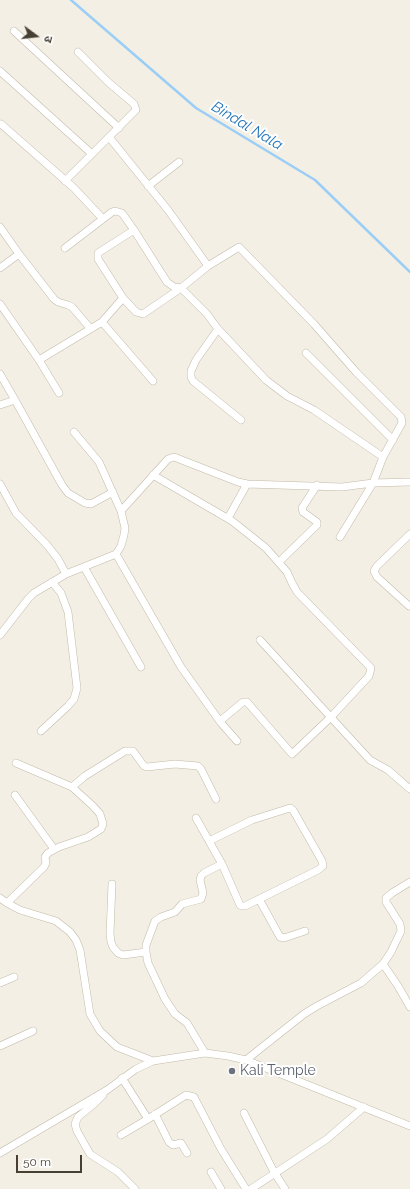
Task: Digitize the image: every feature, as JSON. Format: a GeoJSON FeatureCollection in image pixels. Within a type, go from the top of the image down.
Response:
{"type":"FeatureCollection","features":[{"type":"Feature","properties":{"kind":"street"},"geometry":{"type":"LineString","coordinates":[[14,31],[119,128]]}},
{"type":"Feature","properties":{"kind":"street"},"geometry":{"type":"LineString","coordinates":[[66,182],[136,111],[135,106],[78,52]]}},
{"type":"Feature","properties":{"kind":"street"},"geometry":{"type":"LineString","coordinates":[[0,71],[92,154]]}},
{"type":"Feature","properties":{"kind":"street"},"geometry":{"type":"LineString","coordinates":[[1,124],[74,188],[103,219]]}},
{"type":"Feature","properties":{"kind":"street"},"geometry":{"type":"LineString","coordinates":[[109,137],[168,210],[208,266]]}},
{"type":"Feature","properties":{"kind":"street"},"geometry":{"type":"LineString","coordinates":[[148,186],[179,162]]}},
{"type":"Feature","properties":{"kind":"street"},"geometry":{"type":"LineString","coordinates":[[65,248],[112,212],[122,213],[167,282],[174,288],[181,288],[207,314],[218,329],[266,380],[287,396],[314,410],[383,457]]}},
{"type":"Feature","properties":{"kind":"street"},"geometry":{"type":"LineString","coordinates":[[0,227],[54,299],[72,307],[90,328]]}},
{"type":"Feature","properties":{"kind":"street"},"geometry":{"type":"LineString","coordinates":[[134,230],[98,253],[98,259],[123,298],[136,312],[143,314],[181,288],[208,266],[239,247],[314,324],[356,372],[402,419],[410,422]]}},
{"type":"Feature","properties":{"kind":"street"},"geometry":{"type":"LineString","coordinates":[[0,268],[19,254]]}},
{"type":"Feature","properties":{"kind":"street"},"geometry":{"type":"LineString","coordinates":[[40,360],[102,322],[123,298]]}},
{"type":"Feature","properties":{"kind":"street"},"geometry":{"type":"LineString","coordinates":[[0,304],[40,360],[59,393]]}},
{"type":"Feature","properties":{"kind":"street"},"geometry":{"type":"LineString","coordinates":[[102,322],[153,381]]}},
{"type":"Feature","properties":{"kind":"street"},"geometry":{"type":"LineString","coordinates":[[218,329],[196,360],[190,371],[191,377],[241,420]]}},
{"type":"Feature","properties":{"kind":"street"},"geometry":{"type":"LineString","coordinates":[[306,353],[393,440]]}},
{"type":"Feature","properties":{"kind":"street"},"geometry":{"type":"LineString","coordinates":[[0,374],[62,485],[68,493],[85,503],[91,504],[113,492]]}},
{"type":"Feature","properties":{"kind":"street"},"geometry":{"type":"LineString","coordinates":[[0,406],[15,400]]}},
{"type":"Feature","properties":{"kind":"street"},"geometry":{"type":"LineString","coordinates":[[340,537],[373,483],[383,457],[402,423],[402,419]]}},
{"type":"Feature","properties":{"kind":"street"},"geometry":{"type":"LineString","coordinates":[[0,635],[34,593],[66,574],[116,554],[121,546],[125,528],[121,511],[99,462],[74,432]]}},
{"type":"Feature","properties":{"kind":"street"},"geometry":{"type":"LineString","coordinates":[[121,511],[168,459],[174,457],[238,482],[247,484],[317,485],[342,487],[373,483],[410,482]]}},
{"type":"Feature","properties":{"kind":"street"},"geometry":{"type":"LineString","coordinates":[[153,475],[228,518],[266,548],[287,572],[297,592],[371,668],[369,676],[331,717],[292,754],[246,702],[243,702],[220,721]]}},
{"type":"Feature","properties":{"kind":"street"},"geometry":{"type":"LineString","coordinates":[[0,484],[16,513],[47,545],[58,559],[66,574]]}},
{"type":"Feature","properties":{"kind":"street"},"geometry":{"type":"LineString","coordinates":[[228,518],[247,484]]}},
{"type":"Feature","properties":{"kind":"street"},"geometry":{"type":"LineString","coordinates":[[279,562],[317,525],[316,522],[303,512],[302,508],[317,485]]}},
{"type":"Feature","properties":{"kind":"street"},"geometry":{"type":"LineString","coordinates":[[409,606],[377,577],[374,571],[377,566],[410,534]]}},
{"type":"Feature","properties":{"kind":"street"},"geometry":{"type":"LineString","coordinates":[[116,554],[181,667],[220,721],[237,741]]}},
{"type":"Feature","properties":{"kind":"street"},"geometry":{"type":"LineString","coordinates":[[84,567],[142,667]]}},
{"type":"Feature","properties":{"kind":"street"},"geometry":{"type":"LineString","coordinates":[[41,731],[74,699],[77,688],[68,612],[64,598],[52,582]]}},
{"type":"Feature","properties":{"kind":"street"},"geometry":{"type":"LineString","coordinates":[[260,640],[370,760],[388,770],[410,789]]}},
{"type":"Feature","properties":{"kind":"street"},"geometry":{"type":"LineString","coordinates":[[72,788],[85,776],[125,751],[131,750],[144,766],[147,767],[181,763],[199,767],[216,799]]}},
{"type":"Feature","properties":{"kind":"street"},"geometry":{"type":"LineString","coordinates":[[7,903],[44,867],[46,855],[54,849],[88,836],[103,827],[103,821],[100,814],[72,788],[16,763]]}},
{"type":"Feature","properties":{"kind":"street"},"geometry":{"type":"LineString","coordinates":[[16,795],[54,849]]}},
{"type":"Feature","properties":{"kind":"street"},"geometry":{"type":"LineString","coordinates":[[196,818],[209,841],[222,864],[241,906],[245,906],[318,870],[323,866],[322,861],[293,810],[288,808],[252,820],[209,841]]}},
{"type":"Feature","properties":{"kind":"street"},"geometry":{"type":"LineString","coordinates":[[204,1053],[187,1024],[175,1014],[165,999],[152,973],[146,952],[146,945],[155,921],[175,912],[182,904],[201,899],[203,893],[200,880],[201,876],[222,864]]}},
{"type":"Feature","properties":{"kind":"street"},"geometry":{"type":"LineString","coordinates":[[246,1060],[304,1014],[361,983],[383,964],[391,952],[401,931],[400,924],[386,902],[386,898],[410,882]]}},
{"type":"Feature","properties":{"kind":"street"},"geometry":{"type":"LineString","coordinates":[[112,884],[110,934],[113,947],[118,953],[123,955],[146,952]]}},
{"type":"Feature","properties":{"kind":"street"},"geometry":{"type":"LineString","coordinates":[[0,898],[20,910],[56,921],[70,932],[76,940],[80,950],[90,1014],[100,1031],[117,1047],[154,1061]]}},
{"type":"Feature","properties":{"kind":"street"},"geometry":{"type":"LineString","coordinates":[[259,899],[280,937],[284,938],[305,931]]}},
{"type":"Feature","properties":{"kind":"street"},"geometry":{"type":"LineString","coordinates":[[383,964],[410,1007]]}},
{"type":"Feature","properties":{"kind":"street"},"geometry":{"type":"LineString","coordinates":[[0,983],[14,977]]}},
{"type":"Feature","properties":{"kind":"street"},"geometry":{"type":"LineString","coordinates":[[0,1046],[33,1031]]}},
{"type":"Feature","properties":{"kind":"street"},"geometry":{"type":"LineString","coordinates":[[0,1153],[107,1090],[122,1078],[154,1061],[204,1053],[246,1060],[410,1126]]}},
{"type":"Feature","properties":{"kind":"street"},"geometry":{"type":"LineString","coordinates":[[122,1078],[148,1119]]}},
{"type":"Feature","properties":{"kind":"street"},"geometry":{"type":"LineString","coordinates":[[107,1090],[78,1118],[75,1124],[76,1128],[86,1150],[118,1172],[136,1189]]}},
{"type":"Feature","properties":{"kind":"street"},"geometry":{"type":"LineString","coordinates":[[121,1135],[186,1095],[194,1097],[221,1149],[246,1189]]}},
{"type":"Feature","properties":{"kind":"street"},"geometry":{"type":"LineString","coordinates":[[251,1189],[274,1172],[327,1139],[364,1107]]}},
{"type":"Feature","properties":{"kind":"street"},"geometry":{"type":"LineString","coordinates":[[244,1113],[274,1172],[285,1189]]}},
{"type":"Feature","properties":{"kind":"street"},"geometry":{"type":"LineString","coordinates":[[155,1114],[169,1142],[173,1144],[181,1143],[187,1153]]}},
{"type":"Feature","properties":{"kind":"street"},"geometry":{"type":"LineString","coordinates":[[211,1172],[221,1189]]}},
{"type":"Feature","properties":{"kind":"waterway","name":"Bindal Nala"},"geometry":{"type":"LineString","coordinates":[[71,0],[196,108],[315,180],[410,272]]}},
{"type":"Feature","properties":{"kind":"place","name":"Kali Temple"},"geometry":{"type":"Point","coordinates":[232,1071]}}]}
